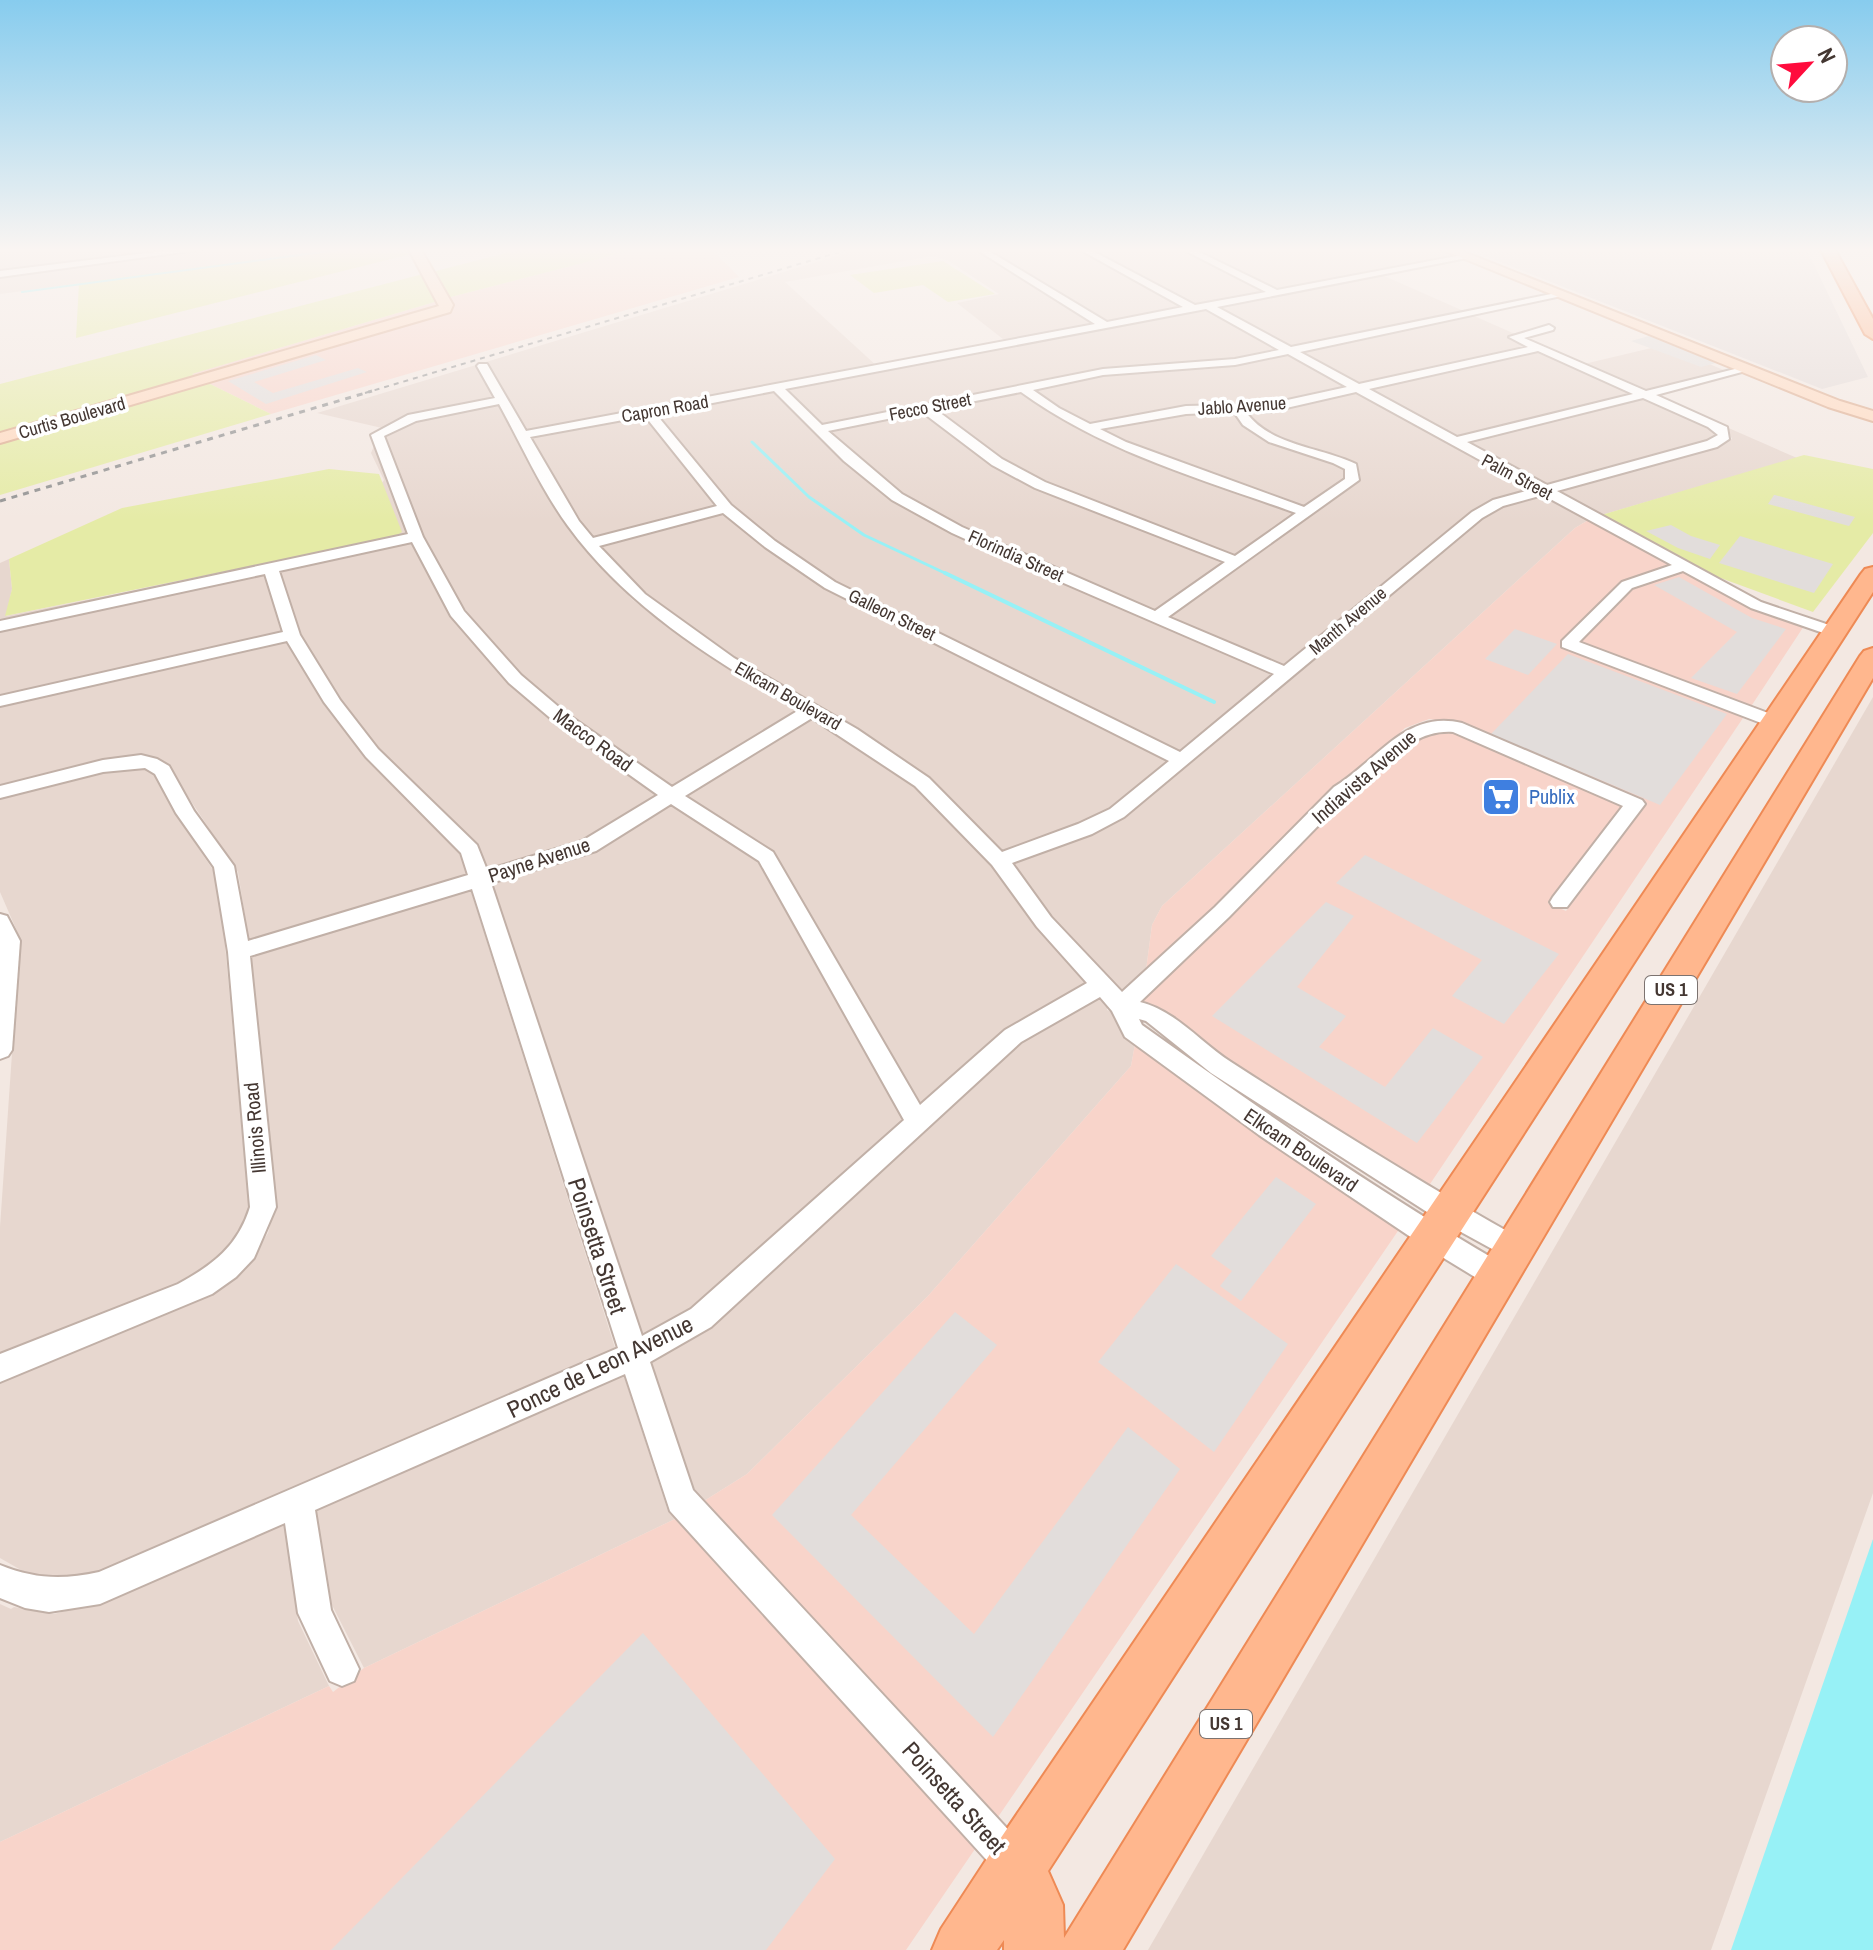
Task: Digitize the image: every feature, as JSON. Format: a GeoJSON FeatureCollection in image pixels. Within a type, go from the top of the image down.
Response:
{"type":"FeatureCollection","features":[{"type":"Feature","properties":{"kind":"main road"},"geometry":{"type":"LineString","coordinates":[[962,1950],[1873,574]]}},
{"type":"Feature","properties":{"kind":"main road","name":"US 1"},"geometry":{"type":"LineString","coordinates":[[1089,1950],[1873,656]]}},
{"type":"Feature","properties":{"kind":"main road"},"geometry":{"type":"LineString","coordinates":[[1017,1866],[1033,1905],[1034,1950]]}},
{"type":"Feature","properties":{"kind":"street","name":"Curtis Boulevard"},"geometry":{"type":"LineString","coordinates":[[0,438],[348,339]]}},
{"type":"Feature","properties":{"kind":"street","name":"Capron Road"},"geometry":{"type":"LineString","coordinates":[[523,435],[1037,339]]}},
{"type":"Feature","properties":{"kind":"street","name":"Palm Street"},"geometry":{"type":"LineString","coordinates":[[1265,339],[1756,605],[1835,632]]}},
{"type":"Feature","properties":{"kind":"street","name":"Fecco Street"},"geometry":{"type":"LineString","coordinates":[[819,429],[1103,372],[1235,362],[1347,339]]}},
{"type":"Feature","properties":{"kind":"street"},"geometry":{"type":"LineString","coordinates":[[1518,339],[1645,394]]}},
{"type":"Feature","properties":{"kind":"street"},"geometry":{"type":"LineString","coordinates":[[1672,339],[1868,414]]}},
{"type":"Feature","properties":{"kind":"street","name":"Jablo Avenue"},"geometry":{"type":"LineString","coordinates":[[1086,429],[1119,420],[1186,410],[1269,408],[1538,348]]}},
{"type":"Feature","properties":{"kind":"street","name":"Elkcam Boulevard"},"geometry":{"type":"LineString","coordinates":[[483,366],[573,523],[640,597],[728,662],[890,758],[922,782],[999,860],[1044,922],[1111,996],[1133,1031],[1173,1062],[1506,1263]]}},
{"type":"Feature","properties":{"kind":"street"},"geometry":{"type":"LineString","coordinates":[[1453,442],[1747,369]]}},
{"type":"Feature","properties":{"kind":"street","name":"Florindia Street"},"geometry":{"type":"LineString","coordinates":[[777,388],[897,497],[957,530],[1286,673]]}},
{"type":"Feature","properties":{"kind":"street"},"geometry":{"type":"LineString","coordinates":[[1023,388],[1086,429],[1134,451],[1305,512]]}},
{"type":"Feature","properties":{"kind":"street","name":"Manth Avenue"},"geometry":{"type":"LineString","coordinates":[[999,860],[1085,829],[1117,813],[1477,515],[1498,503],[1712,444],[1725,436],[1723,430],[1712,424],[1645,394]]}},
{"type":"Feature","properties":{"kind":"street","name":"Macco Road"},"geometry":{"type":"LineString","coordinates":[[502,400],[412,418],[377,435],[416,537],[457,613],[515,679],[561,718],[766,857],[917,1121]]}},
{"type":"Feature","properties":{"kind":"street"},"geometry":{"type":"LineString","coordinates":[[925,408],[997,462],[1040,485],[1235,561]]}},
{"type":"Feature","properties":{"kind":"street"},"geometry":{"type":"LineString","coordinates":[[1159,616],[1352,480],[1354,473],[1351,467],[1254,430],[1238,409]]}},
{"type":"Feature","properties":{"kind":"street","name":"Galleon Street"},"geometry":{"type":"LineString","coordinates":[[648,412],[726,508],[770,544],[830,585],[1180,759]]}},
{"type":"Feature","properties":{"kind":"street"},"geometry":{"type":"LineString","coordinates":[[589,544],[726,508]]}},
{"type":"Feature","properties":{"kind":"street"},"geometry":{"type":"LineString","coordinates":[[0,626],[416,537]]}},
{"type":"Feature","properties":{"kind":"street"},"geometry":{"type":"LineString","coordinates":[[1684,566],[1627,585],[1568,644],[1775,722]]}},
{"type":"Feature","properties":{"kind":"street","name":"Poinsetta Street"},"geometry":{"type":"LineString","coordinates":[[271,569],[292,635],[333,702],[372,753],[470,850],[681,1500],[1017,1866]]}},
{"type":"Feature","properties":{"kind":"street"},"geometry":{"type":"LineString","coordinates":[[0,701],[292,635]]}},
{"type":"Feature","properties":{"kind":"street","name":"Payne Avenue"},"geometry":{"type":"LineString","coordinates":[[239,952],[589,846],[812,710]]}},
{"type":"Feature","properties":{"kind":"street","name":"Indiavista Avenue"},"geometry":{"type":"LineString","coordinates":[[1111,996],[1222,912],[1341,791],[1362,781],[1413,731],[1434,723],[1456,727],[1635,804],[1560,902]]}},
{"type":"Feature","properties":{"kind":"street","name":"Illinois Road"},"geometry":{"type":"LineString","coordinates":[[0,792],[103,766],[141,761],[162,770],[186,813],[224,866],[230,886],[239,952],[263,1207],[256,1232],[239,1259],[214,1279],[188,1293],[0,1368]]}},
{"type":"Feature","properties":{"kind":"street"},"geometry":{"type":"LineString","coordinates":[[0,921],[9,941],[0,1050]]}},
{"type":"Feature","properties":{"kind":"street","name":"Ponce de Leon Avenue"},"geometry":{"type":"LineString","coordinates":[[7,1585],[59,1598],[100,1588],[633,1356],[701,1318],[1013,1036],[1111,996]]}},
{"type":"Feature","properties":{"kind":"street"},"geometry":{"type":"LineString","coordinates":[[298,1504],[315,1613],[342,1669]]}},
{"type":"Feature","properties":{"kind":"shaded area"},"geometry":{"type":"Polygon","coordinates":[[[309,339],[338,339],[201,379],[191,374],[309,339]]]}},
{"type":"Feature","properties":{"kind":"shaded area"},"geometry":{"type":"Polygon","coordinates":[[[355,339],[527,339],[271,414],[206,382],[355,339]]]}},
{"type":"Feature","properties":{"kind":"shaded area"},"geometry":{"type":"Polygon","coordinates":[[[562,339],[847,339],[878,367],[528,432],[487,364],[477,366],[495,399],[408,417],[382,428],[317,413],[562,339]]]}},
{"type":"Feature","properties":{"kind":"shaded area"},"geometry":{"type":"Polygon","coordinates":[[[1003,339],[1028,339],[1008,343],[1003,339]]]}},
{"type":"Feature","properties":{"kind":"shaded area"},"geometry":{"type":"Polygon","coordinates":[[[1045,339],[1261,339],[1282,351],[1233,360],[1101,370],[822,426],[785,389],[1045,339]]]}},
{"type":"Feature","properties":{"kind":"shaded area"},"geometry":{"type":"Polygon","coordinates":[[[1273,339],[1338,339],[1291,349],[1273,339]]]}},
{"type":"Feature","properties":{"kind":"shaded area"},"geometry":{"type":"Polygon","coordinates":[[[1358,339],[1514,339],[1531,347],[1357,387],[1296,352],[1358,339]]]}},
{"type":"Feature","properties":{"kind":"shaded area"},"geometry":{"type":"Polygon","coordinates":[[[1656,339],[1716,363],[1701,367],[1631,341],[1656,339]]]}},
{"type":"Feature","properties":{"kind":"shaded area"},"geometry":{"type":"Polygon","coordinates":[[[1696,339],[1850,339],[1868,377],[1822,389],[1696,339]]]}},
{"type":"Feature","properties":{"kind":"shaded area"},"geometry":{"type":"Polygon","coordinates":[[[1664,345],[1726,371],[1645,391],[1584,364],[1664,345]]]}},
{"type":"Feature","properties":{"kind":"shaded area"},"geometry":{"type":"Polygon","coordinates":[[[1538,350],[1637,393],[1454,439],[1364,390],[1538,350]]]}},
{"type":"Feature","properties":{"kind":"shaded area"},"geometry":{"type":"Polygon","coordinates":[[[1287,354],[1348,389],[1267,405],[1184,408],[1117,418],[1088,426],[1031,389],[1105,374],[1287,354]]]}},
{"type":"Feature","properties":{"kind":"shaded area"},"geometry":{"type":"Polygon","coordinates":[[[316,355],[326,360],[254,382],[273,393],[358,368],[367,372],[266,404],[228,381],[316,355]]]}},
{"type":"Feature","properties":{"kind":"shaded area"},"geometry":{"type":"Polygon","coordinates":[[[774,391],[892,499],[1276,673],[1178,752],[836,583],[732,507],[656,413],[774,391]]]}},
{"type":"Feature","properties":{"kind":"shaded area"},"geometry":{"type":"Polygon","coordinates":[[[1021,391],[1051,413],[1116,447],[1296,513],[1233,556],[1045,483],[1002,461],[932,409],[1021,391]]]}},
{"type":"Feature","properties":{"kind":"shaded area"},"geometry":{"type":"Polygon","coordinates":[[[1355,392],[1534,489],[1494,501],[1284,666],[1169,616],[1357,482],[1360,474],[1356,465],[1259,429],[1245,411],[1272,409],[1355,392]]]}},
{"type":"Feature","properties":{"kind":"shaded area"},"geometry":{"type":"Polygon","coordinates":[[[1645,397],[1707,425],[1719,435],[1707,442],[1543,487],[1462,443],[1645,397]]]}},
{"type":"Feature","properties":{"kind":"shaded area"},"geometry":{"type":"Polygon","coordinates":[[[497,403],[566,524],[602,569],[633,600],[674,632],[722,665],[801,711],[673,788],[569,715],[523,676],[486,638],[448,585],[423,536],[383,435],[415,420],[497,403]]]}},
{"type":"Feature","properties":{"kind":"shaded area"},"geometry":{"type":"Polygon","coordinates":[[[922,411],[992,464],[1226,561],[1157,611],[962,528],[902,495],[826,430],[922,411]]]}},
{"type":"Feature","properties":{"kind":"shaded area"},"geometry":{"type":"Polygon","coordinates":[[[1234,411],[1250,431],[1265,439],[1346,468],[1346,479],[1303,508],[1178,464],[1095,430],[1187,412],[1234,411]]]}},
{"type":"Feature","properties":{"kind":"shaded area"},"geometry":{"type":"Polygon","coordinates":[[[644,415],[718,507],[593,540],[530,436],[644,415]]]}},
{"type":"Feature","properties":{"kind":"shaded area"},"geometry":{"type":"Polygon","coordinates":[[[1717,423],[1797,458],[1598,516],[1552,492],[1732,439],[1728,430],[1717,423]]]}},
{"type":"Feature","properties":{"kind":"shaded area"},"geometry":{"type":"Polygon","coordinates":[[[374,446],[408,536],[0,623],[0,563],[9,559],[12,589],[6,616],[333,551],[384,480],[371,453],[374,446]]]}},
{"type":"Feature","properties":{"kind":"shaded area"},"geometry":{"type":"Polygon","coordinates":[[[1543,494],[1590,519],[1575,528],[1162,906],[1152,925],[1146,970],[1121,993],[1053,918],[1011,863],[1090,833],[1482,517],[1503,506],[1543,494]]]}},
{"type":"Feature","properties":{"kind":"shaded area"},"geometry":{"type":"Polygon","coordinates":[[[1774,495],[1855,517],[1849,526],[1768,504],[1774,495]]]}},
{"type":"Feature","properties":{"kind":"shaded area"},"geometry":{"type":"Polygon","coordinates":[[[722,512],[764,546],[1169,759],[1110,809],[1080,824],[1002,853],[929,779],[857,729],[735,659],[687,626],[647,595],[598,545],[722,512]]]}},
{"type":"Feature","properties":{"kind":"shaded area"},"geometry":{"type":"Polygon","coordinates":[[[1590,519],[1674,565],[1620,583],[1561,642],[1564,647],[1745,715],[1428,1187],[1226,1060],[1160,1009],[1142,1003],[1143,997],[1349,795],[1370,784],[1419,734],[1453,731],[1623,805],[1548,903],[1566,911],[1644,808],[1639,801],[1457,723],[1429,719],[1405,728],[1355,777],[1334,788],[1214,908],[1146,970],[1152,925],[1162,906],[1575,528],[1590,519]]]}},
{"type":"Feature","properties":{"kind":"shaded area"},"geometry":{"type":"Polygon","coordinates":[[[1671,525],[1691,536],[1720,545],[1710,559],[1678,548],[1646,531],[1671,525]]]}},
{"type":"Feature","properties":{"kind":"shaded area"},"geometry":{"type":"Polygon","coordinates":[[[1740,536],[1833,564],[1814,593],[1719,563],[1740,536]]]}},
{"type":"Feature","properties":{"kind":"shaded area"},"geometry":{"type":"Polygon","coordinates":[[[410,542],[450,615],[508,681],[554,721],[659,797],[585,842],[487,871],[479,846],[380,750],[341,700],[300,633],[280,570],[410,542]]]}},
{"type":"Feature","properties":{"kind":"shaded area"},"geometry":{"type":"Polygon","coordinates":[[[1685,571],[1752,607],[1804,626],[1750,708],[1578,644],[1633,588],[1685,571]]]}},
{"type":"Feature","properties":{"kind":"shaded area"},"geometry":{"type":"Polygon","coordinates":[[[264,574],[283,633],[0,698],[0,629],[264,574]]]}},
{"type":"Feature","properties":{"kind":"shaded area"},"geometry":{"type":"Polygon","coordinates":[[[1679,577],[1752,618],[1786,629],[1737,694],[1691,678],[1737,632],[1654,585],[1679,577]]]}},
{"type":"Feature","properties":{"kind":"shaded area"},"geometry":{"type":"Polygon","coordinates":[[[1515,629],[1557,644],[1528,675],[1485,659],[1515,629]]]}},
{"type":"Feature","properties":{"kind":"shaded area"},"geometry":{"type":"Polygon","coordinates":[[[286,640],[324,705],[364,757],[460,853],[467,877],[249,943],[238,872],[165,762],[142,755],[0,787],[0,705],[286,640]]]}},
{"type":"Feature","properties":{"kind":"shaded area"},"geometry":{"type":"Polygon","coordinates":[[[1568,654],[1727,714],[1660,805],[1491,734],[1568,654]]]}},
{"type":"Feature","properties":{"kind":"shaded area"},"geometry":{"type":"Polygon","coordinates":[[[1873,697],[1873,1493],[1711,1950],[1148,1950],[1873,697]]]}},
{"type":"Feature","properties":{"kind":"shaded area"},"geometry":{"type":"Polygon","coordinates":[[[811,717],[915,785],[990,863],[1035,925],[1088,984],[921,1105],[775,854],[684,795],[811,717]]]}},
{"type":"Feature","properties":{"kind":"shaded area"},"geometry":{"type":"Polygon","coordinates":[[[143,768],[153,773],[213,870],[220,889],[249,1210],[243,1233],[208,1272],[0,1357],[0,1227],[20,938],[0,892],[0,796],[102,771],[143,768]]]}},
{"type":"Feature","properties":{"kind":"shaded area"},"geometry":{"type":"Polygon","coordinates":[[[670,804],[757,861],[904,1121],[694,1310],[643,1338],[490,882],[670,804]]]}},
{"type":"Feature","properties":{"kind":"shaded area"},"geometry":{"type":"Polygon","coordinates":[[[1365,855],[1559,954],[1504,1024],[1452,996],[1482,960],[1336,883],[1365,855]]]}},
{"type":"Feature","properties":{"kind":"shaded area"},"geometry":{"type":"Polygon","coordinates":[[[470,888],[616,1351],[102,1574],[67,1582],[28,1574],[0,1558],[0,1378],[251,1259],[268,1233],[276,1202],[251,955],[470,888]]]}},
{"type":"Feature","properties":{"kind":"shaded area"},"geometry":{"type":"Polygon","coordinates":[[[1326,902],[1354,916],[1297,987],[1346,1016],[1319,1047],[1385,1087],[1433,1028],[1483,1057],[1417,1143],[1212,1016],[1326,902]]]}},
{"type":"Feature","properties":{"kind":"shaded area"},"geometry":{"type":"Polygon","coordinates":[[[1099,997],[1107,1010],[1112,1012],[1123,1033],[1135,1044],[1131,1066],[928,1296],[747,1474],[704,1501],[695,1491],[649,1360],[924,1128],[932,1125],[931,1122],[1020,1041],[1099,997]]]}},
{"type":"Feature","properties":{"kind":"shaded area"},"geometry":{"type":"Polygon","coordinates":[[[1135,1044],[1400,1228],[998,1817],[704,1501],[747,1474],[928,1296],[1131,1066],[1135,1044]]]}},
{"type":"Feature","properties":{"kind":"shaded area"},"geometry":{"type":"Polygon","coordinates":[[[1276,1177],[1316,1204],[1241,1301],[1220,1286],[1232,1271],[1211,1256],[1276,1177]]]}},
{"type":"Feature","properties":{"kind":"shaded area"},"geometry":{"type":"Polygon","coordinates":[[[1176,1264],[1288,1344],[1214,1452],[1098,1362],[1176,1264]]]}},
{"type":"Feature","properties":{"kind":"shaded area"},"geometry":{"type":"Polygon","coordinates":[[[955,1312],[997,1345],[851,1515],[974,1634],[1128,1427],[1180,1469],[993,1737],[772,1515],[955,1312]]]}},
{"type":"Feature","properties":{"kind":"shaded area"},"geometry":{"type":"Polygon","coordinates":[[[623,1373],[667,1508],[675,1519],[364,1668],[331,1603],[316,1509],[623,1373]]]}},
{"type":"Feature","properties":{"kind":"shaded area"},"geometry":{"type":"Polygon","coordinates":[[[675,1519],[975,1849],[906,1950],[0,1950],[0,1842],[329,1686],[333,1692],[364,1668],[675,1519]]]}},
{"type":"Feature","properties":{"kind":"shaded area"},"geometry":{"type":"Polygon","coordinates":[[[284,1523],[298,1621],[329,1686],[0,1842],[0,1604],[11,1609],[54,1614],[100,1602],[284,1523]]]}},
{"type":"Feature","properties":{"kind":"shaded area"},"geometry":{"type":"Polygon","coordinates":[[[643,1633],[835,1859],[766,1950],[331,1950],[643,1633]]]}},
{"type":"Feature","properties":{"kind":"green space"},"geometry":{"type":"Polygon","coordinates":[[[173,339],[310,339],[192,374],[201,379],[15,432],[0,432],[0,384],[173,339]]]}},
{"type":"Feature","properties":{"kind":"green space"},"geometry":{"type":"Polygon","coordinates":[[[206,382],[271,414],[0,495],[0,440],[206,382]]]}},
{"type":"Feature","properties":{"kind":"green space"},"geometry":{"type":"Polygon","coordinates":[[[1804,455],[1873,469],[1873,533],[1813,612],[1696,569],[1598,516],[1804,455]]]}},
{"type":"Feature","properties":{"kind":"green space"},"geometry":{"type":"Polygon","coordinates":[[[329,469],[379,474],[402,532],[394,537],[5,616],[12,589],[9,559],[122,508],[329,469]]]}},
{"type":"Feature","properties":{"kind":"water"},"geometry":{"type":"Polygon","coordinates":[[[1873,1539],[1873,1950],[1731,1950],[1873,1539]]]}},
{"type":"Feature","properties":{"kind":"waterway"},"geometry":{"type":"LineString","coordinates":[[752,442],[809,497],[864,535],[949,575]]}},
{"type":"Feature","properties":{"kind":"waterway"},"geometry":{"type":"LineString","coordinates":[[945,573],[1214,702]]}},
{"type":"Feature","properties":{"kind":"railway"},"geometry":{"type":"LineString","coordinates":[[365,393],[547,339]]}},
{"type":"Feature","properties":{"kind":"railway"},"geometry":{"type":"LineString","coordinates":[[0,501],[372,391]]}},
{"type":"Feature","properties":{"kind":"place","name":"Publix"},"geometry":{"type":"Point","coordinates":[1501,797]}}]}
